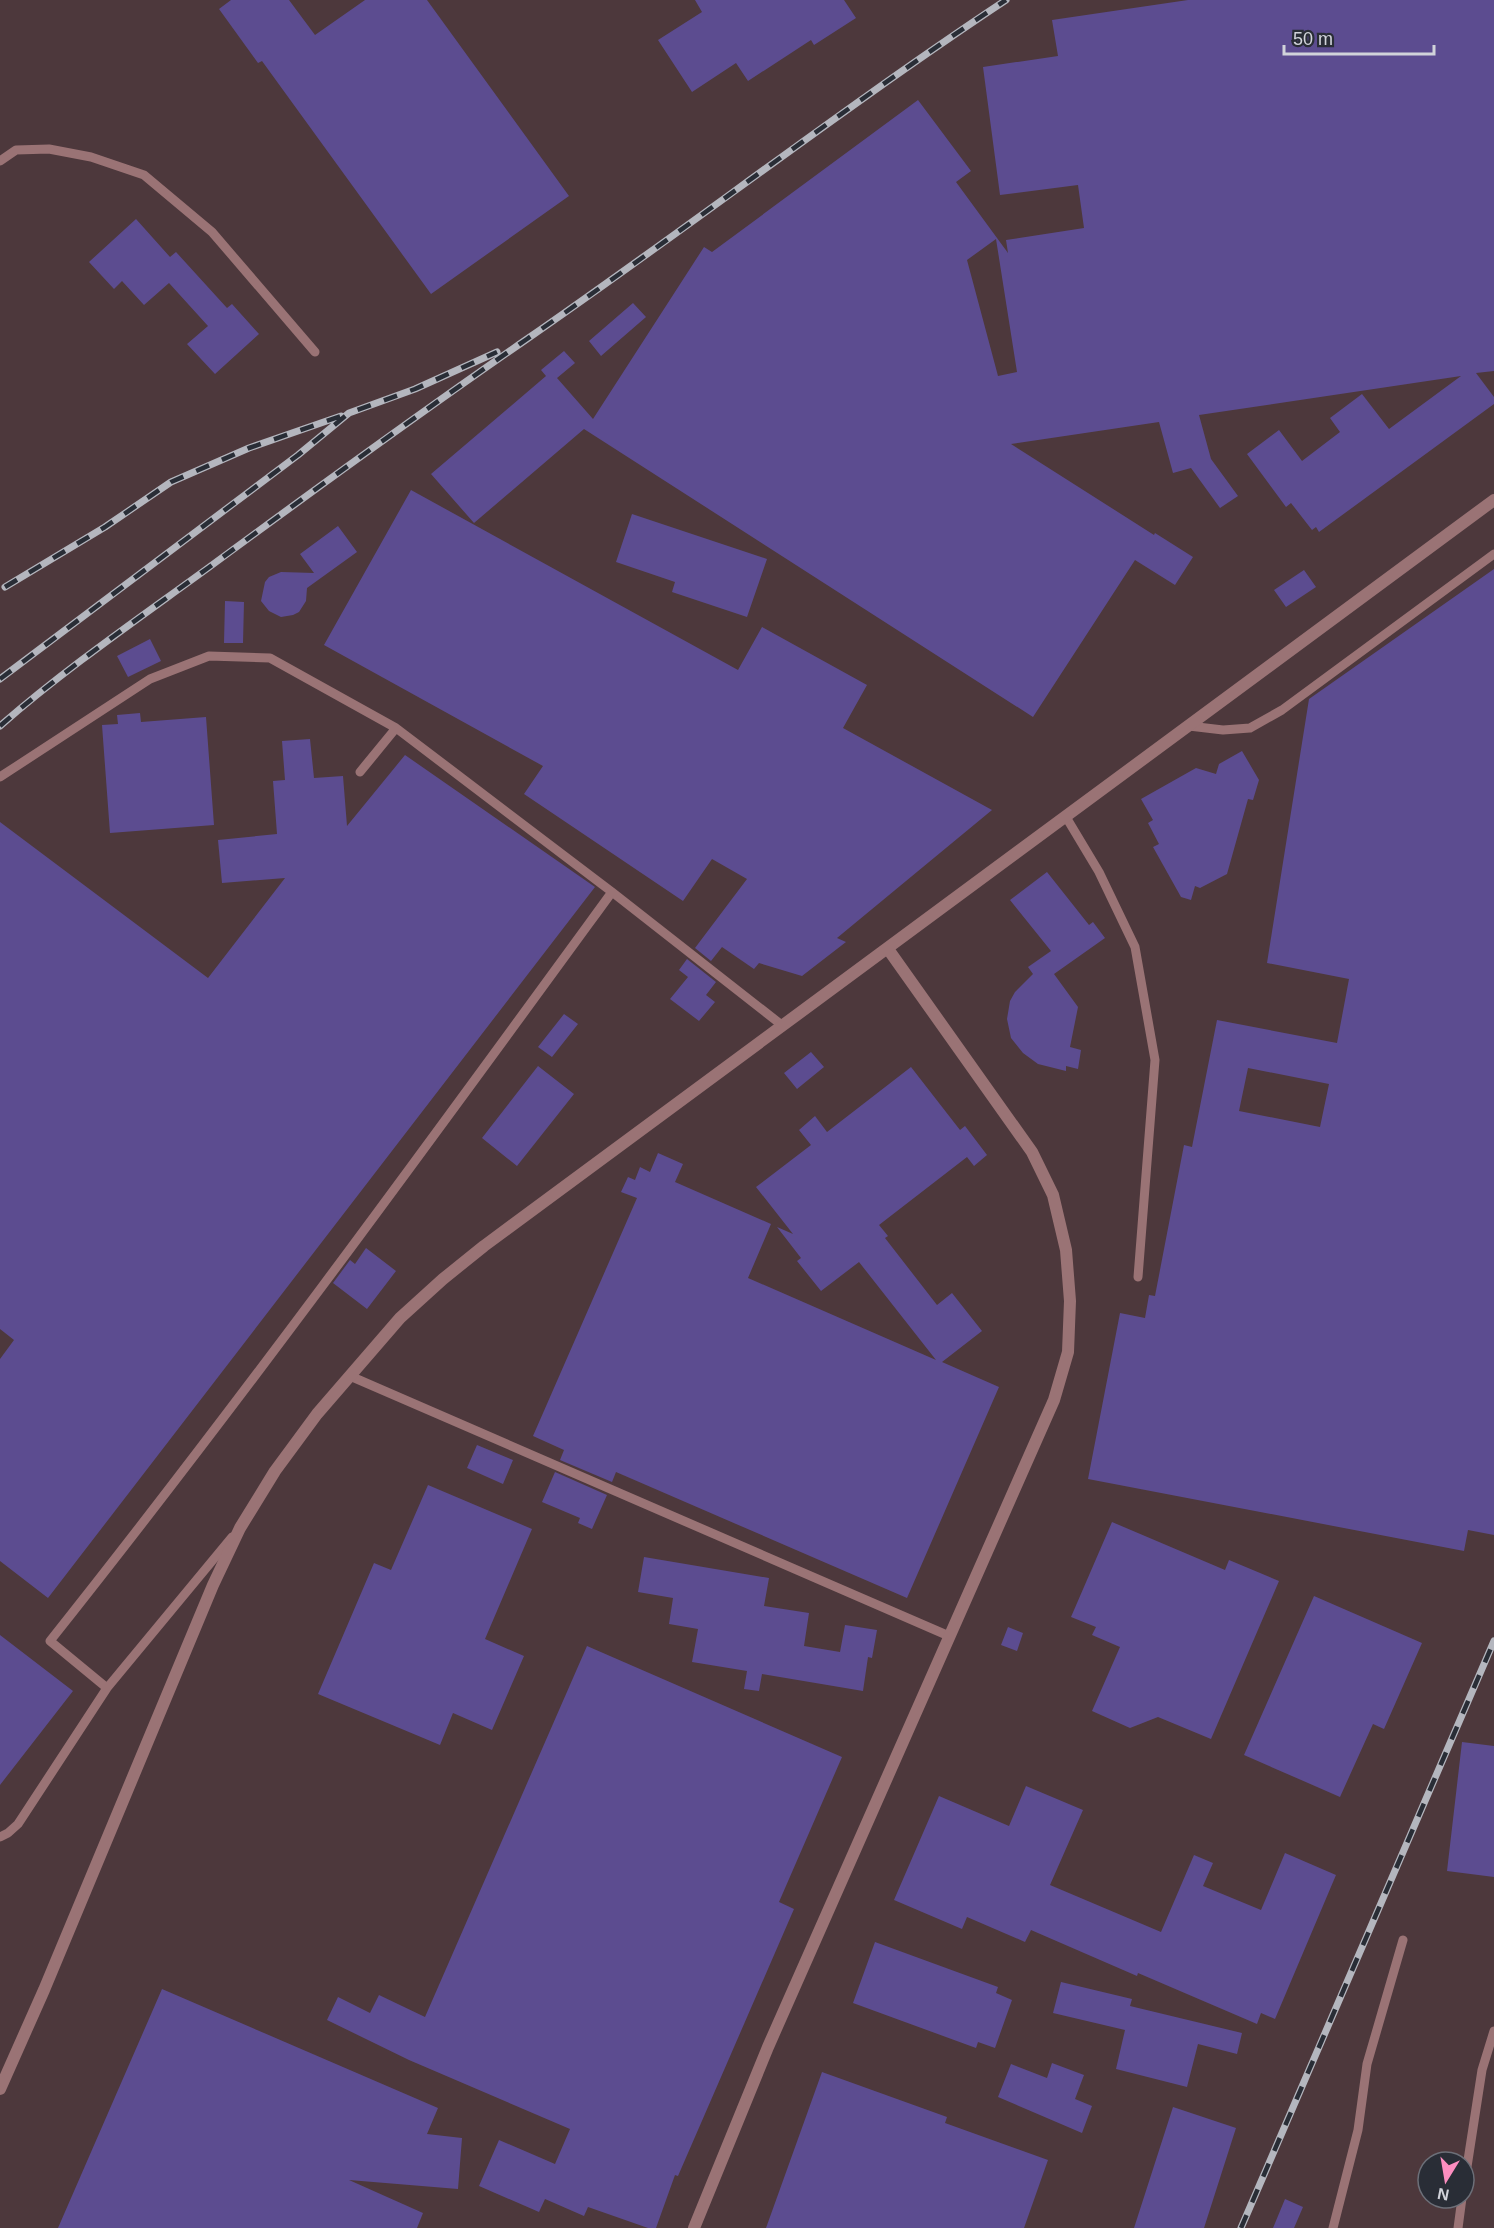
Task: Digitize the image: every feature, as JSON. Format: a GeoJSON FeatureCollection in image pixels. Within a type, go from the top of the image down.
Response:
{"type":"FeatureCollection","features":[{"type":"Feature","properties":{"kind":"street"},"geometry":{"type":"LineString","coordinates":[[0,2089],[44,1990],[213,1585],[240,1528],[275,1471],[317,1414],[400,1318],[443,1279],[1189,726],[1492,505]]}},
{"type":"Feature","properties":{"kind":"street"},"geometry":{"type":"LineString","coordinates":[[694,2228],[768,2047],[1054,1400],[1068,1352],[1070,1301],[1066,1250],[1053,1195],[1032,1152],[888,949]]}},
{"type":"Feature","properties":{"kind":"lane"},"geometry":{"type":"LineString","coordinates":[[0,161],[16,150],[49,149],[91,157],[144,175],[212,232],[315,352]]}},
{"type":"Feature","properties":{"kind":"lane"},"geometry":{"type":"LineString","coordinates":[[1189,726],[1223,730],[1250,728],[1282,710],[1494,554]]}},
{"type":"Feature","properties":{"kind":"lane"},"geometry":{"type":"LineString","coordinates":[[0,777],[150,679],[209,656],[270,658],[396,728],[612,892],[783,1026]]}},
{"type":"Feature","properties":{"kind":"lane"},"geometry":{"type":"LineString","coordinates":[[360,772],[396,728]]}},
{"type":"Feature","properties":{"kind":"lane"},"geometry":{"type":"LineString","coordinates":[[1066,817],[1100,872],[1135,947],[1155,1060],[1138,1277]]}},
{"type":"Feature","properties":{"kind":"lane"},"geometry":{"type":"LineString","coordinates":[[106,1688],[50,1641],[157,1507],[422,1152],[612,892]]}},
{"type":"Feature","properties":{"kind":"lane"},"geometry":{"type":"LineString","coordinates":[[350,1376],[949,1636]]}},
{"type":"Feature","properties":{"kind":"lane"},"geometry":{"type":"LineString","coordinates":[[0,1837],[18,1824],[106,1688],[240,1528]]}},
{"type":"Feature","properties":{"kind":"lane"},"geometry":{"type":"LineString","coordinates":[[1333,2228],[1358,2130],[1367,2064],[1403,1940]]}},
{"type":"Feature","properties":{"kind":"lane"},"geometry":{"type":"LineString","coordinates":[[1470,2150],[1482,2070],[1494,2031]]}},
{"type":"Feature","properties":{"kind":"lane"},"geometry":{"type":"LineString","coordinates":[[1458,2228],[1460,2210]]}},
{"type":"Feature","properties":{"kind":"shaded area"},"geometry":{"type":"Polygon","coordinates":[[[0,0],[1494,0],[1494,2228],[0,2228],[0,0]]]}},
{"type":"Feature","properties":{"kind":"building"},"geometry":{"type":"Polygon","coordinates":[[[231,0],[289,0],[315,35],[365,0],[427,0],[569,196],[431,294],[262,61],[258,63],[219,9],[231,0]]]}},
{"type":"Feature","properties":{"kind":"building"},"geometry":{"type":"Polygon","coordinates":[[[695,0],[844,0],[856,18],[814,45],[811,40],[748,81],[736,63],[692,92],[658,40],[702,12],[695,0]]]}},
{"type":"Feature","properties":{"kind":"building"},"geometry":{"type":"Polygon","coordinates":[[[1188,0],[1494,0],[1494,371],[1476,373],[1494,397],[1494,404],[1319,532],[1316,527],[1312,530],[1291,503],[1286,507],[1247,454],[1279,430],[1302,461],[1340,432],[1330,418],[1362,394],[1389,429],[1461,376],[1199,415],[1211,459],[1238,496],[1220,508],[1191,468],[1173,473],[1159,422],[1011,444],[1154,535],[1155,533],[1193,557],[1175,585],[1135,560],[1033,717],[584,429],[474,523],[431,474],[546,376],[541,370],[564,351],[575,363],[557,378],[593,419],[704,247],[712,252],[918,100],[971,171],[956,182],[1008,253],[1006,240],[1084,228],[1078,185],[1000,195],[983,67],[1058,56],[1052,20],[1188,0]],[[996,239],[967,260],[998,376],[1017,372],[996,239]]]}},
{"type":"Feature","properties":{"kind":"building"},"geometry":{"type":"Polygon","coordinates":[[[136,219],[170,257],[176,252],[227,308],[232,304],[259,334],[215,374],[187,344],[208,326],[169,283],[144,305],[122,281],[114,289],[89,262],[136,219]]]}},
{"type":"Feature","properties":{"kind":"building"},"geometry":{"type":"Polygon","coordinates":[[[633,303],[646,317],[601,356],[589,341],[633,303]]]}},
{"type":"Feature","properties":{"kind":"building"},"geometry":{"type":"Polygon","coordinates":[[[411,490],[738,670],[762,627],[867,685],[843,728],[992,810],[837,938],[846,942],[802,976],[759,963],[754,969],[722,947],[711,961],[695,948],[747,879],[712,859],[683,901],[524,794],[543,766],[324,645],[411,490]]]}},
{"type":"Feature","properties":{"kind":"building"},"geometry":{"type":"Polygon","coordinates":[[[632,514],[767,559],[747,617],[672,592],[675,582],[616,562],[632,514]]]}},
{"type":"Feature","properties":{"kind":"building"},"geometry":{"type":"Polygon","coordinates":[[[338,526],[357,552],[307,588],[306,601],[299,612],[281,617],[269,611],[261,601],[265,582],[269,577],[281,572],[314,573],[300,554],[338,526]]]}},
{"type":"Feature","properties":{"kind":"building"},"geometry":{"type":"Polygon","coordinates":[[[1494,569],[1494,1535],[1468,1530],[1464,1551],[1088,1479],[1120,1313],[1145,1318],[1149,1295],[1155,1296],[1184,1145],[1192,1147],[1217,1020],[1337,1043],[1349,979],[1267,963],[1309,699],[1494,569]],[[1248,1068],[1239,1111],[1320,1127],[1329,1084],[1248,1068]]]}},
{"type":"Feature","properties":{"kind":"building"},"geometry":{"type":"Polygon","coordinates":[[[1304,570],[1316,587],[1286,607],[1274,590],[1304,570]]]}},
{"type":"Feature","properties":{"kind":"building"},"geometry":{"type":"Polygon","coordinates":[[[225,601],[244,602],[243,643],[224,643],[225,601]]]}},
{"type":"Feature","properties":{"kind":"building"},"geometry":{"type":"Polygon","coordinates":[[[150,639],[161,661],[128,677],[117,656],[150,639]]]}},
{"type":"Feature","properties":{"kind":"building"},"geometry":{"type":"Polygon","coordinates":[[[140,713],[141,722],[206,717],[214,825],[110,833],[102,725],[118,724],[117,715],[140,713]]]}},
{"type":"Feature","properties":{"kind":"building"},"geometry":{"type":"Polygon","coordinates":[[[310,739],[314,778],[343,776],[347,826],[405,755],[595,887],[48,1598],[0,1561],[0,1359],[14,1340],[0,1329],[0,822],[208,978],[285,878],[222,883],[218,840],[277,834],[273,781],[285,780],[282,741],[310,739]]]}},
{"type":"Feature","properties":{"kind":"building"},"geometry":{"type":"Polygon","coordinates":[[[1242,751],[1259,780],[1253,800],[1248,799],[1227,874],[1200,888],[1195,886],[1191,900],[1181,897],[1153,847],[1159,844],[1148,823],[1153,820],[1141,799],[1196,768],[1216,774],[1219,764],[1242,751]]]}},
{"type":"Feature","properties":{"kind":"building"},"geometry":{"type":"Polygon","coordinates":[[[1047,872],[1089,925],[1093,922],[1105,938],[1054,974],[1078,1007],[1070,1047],[1081,1050],[1078,1069],[1066,1066],[1066,1071],[1038,1064],[1023,1053],[1011,1038],[1007,1019],[1010,1001],[1015,992],[1033,974],[1028,967],[1051,951],[1010,900],[1047,872]]]}},
{"type":"Feature","properties":{"kind":"building"},"geometry":{"type":"Polygon","coordinates":[[[687,959],[716,982],[706,995],[715,1002],[699,1021],[670,999],[688,977],[679,970],[687,959]]]}},
{"type":"Feature","properties":{"kind":"building"},"geometry":{"type":"Polygon","coordinates":[[[564,1014],[578,1024],[552,1057],[538,1047],[564,1014]]]}},
{"type":"Feature","properties":{"kind":"building"},"geometry":{"type":"Polygon","coordinates":[[[811,1052],[824,1067],[797,1089],[784,1073],[811,1052]]]}},
{"type":"Feature","properties":{"kind":"building"},"geometry":{"type":"Polygon","coordinates":[[[538,1066],[574,1094],[517,1166],[482,1138],[538,1066]]]}},
{"type":"Feature","properties":{"kind":"building"},"geometry":{"type":"Polygon","coordinates":[[[911,1067],[960,1130],[965,1126],[987,1155],[974,1166],[967,1157],[879,1225],[888,1236],[885,1238],[937,1305],[952,1293],[982,1331],[942,1362],[999,1387],[907,1598],[616,1472],[612,1482],[560,1460],[564,1450],[533,1436],[637,1198],[621,1192],[628,1177],[635,1180],[640,1167],[650,1172],[658,1153],[683,1164],[675,1182],[771,1224],[748,1278],[936,1360],[859,1262],[821,1291],[797,1261],[801,1258],[777,1227],[793,1234],[756,1187],[811,1145],[799,1130],[815,1116],[827,1132],[911,1067]]]}},
{"type":"Feature","properties":{"kind":"building"},"geometry":{"type":"Polygon","coordinates":[[[366,1248],[396,1271],[367,1309],[333,1283],[350,1260],[355,1264],[366,1248]]]}},
{"type":"Feature","properties":{"kind":"building"},"geometry":{"type":"Polygon","coordinates":[[[477,1445],[513,1460],[503,1484],[467,1468],[477,1445]]]}},
{"type":"Feature","properties":{"kind":"building"},"geometry":{"type":"Polygon","coordinates":[[[555,1472],[607,1495],[592,1529],[578,1523],[580,1518],[542,1502],[555,1472]]]}},
{"type":"Feature","properties":{"kind":"building"},"geometry":{"type":"Polygon","coordinates":[[[428,1485],[532,1529],[485,1639],[524,1656],[492,1730],[453,1713],[440,1745],[318,1694],[374,1563],[391,1570],[428,1485]]]}},
{"type":"Feature","properties":{"kind":"building"},"geometry":{"type":"Polygon","coordinates":[[[1112,1522],[1225,1570],[1229,1560],[1279,1581],[1211,1739],[1158,1717],[1130,1728],[1092,1711],[1120,1647],[1092,1635],[1096,1627],[1071,1617],[1112,1522]]]}},
{"type":"Feature","properties":{"kind":"building"},"geometry":{"type":"Polygon","coordinates":[[[644,1557],[769,1578],[764,1606],[809,1613],[804,1646],[840,1652],[845,1625],[877,1630],[872,1658],[868,1657],[863,1691],[762,1674],[759,1691],[744,1689],[747,1671],[692,1662],[698,1629],[669,1624],[673,1598],[638,1592],[644,1557]]]}},
{"type":"Feature","properties":{"kind":"building"},"geometry":{"type":"Polygon","coordinates":[[[1314,1596],[1422,1643],[1384,1729],[1373,1724],[1340,1797],[1244,1755],[1314,1596]]]}},
{"type":"Feature","properties":{"kind":"building"},"geometry":{"type":"Polygon","coordinates":[[[1008,1627],[1023,1633],[1017,1651],[1001,1645],[1008,1627]]]}},
{"type":"Feature","properties":{"kind":"building"},"geometry":{"type":"Polygon","coordinates":[[[0,1635],[73,1691],[0,1785],[0,1635]]]}},
{"type":"Feature","properties":{"kind":"building"},"geometry":{"type":"Polygon","coordinates":[[[587,1646],[842,1757],[779,1902],[794,1909],[678,2176],[675,2175],[656,2228],[648,2228],[588,2207],[584,2216],[545,2199],[539,2212],[479,2186],[499,2140],[555,2164],[570,2129],[409,2060],[327,2020],[338,1997],[370,2013],[379,1995],[425,2017],[587,1646]]]}},
{"type":"Feature","properties":{"kind":"building"},"geometry":{"type":"Polygon","coordinates":[[[1462,1742],[1494,1746],[1494,1877],[1447,1871],[1462,1742]]]}},
{"type":"Feature","properties":{"kind":"building"},"geometry":{"type":"Polygon","coordinates":[[[1026,1786],[1083,1810],[1050,1885],[1161,1932],[1194,1855],[1213,1863],[1203,1886],[1261,1910],[1285,1853],[1336,1875],[1275,2019],[1261,2013],[1257,2024],[1031,1930],[1025,1942],[967,1917],[962,1929],[894,1900],[939,1796],[1009,1826],[1026,1786]]]}},
{"type":"Feature","properties":{"kind":"building"},"geometry":{"type":"Polygon","coordinates":[[[875,1942],[998,1987],[996,1993],[1012,2000],[995,2048],[978,2042],[976,2048],[853,2003],[875,1942]]]}},
{"type":"Feature","properties":{"kind":"building"},"geometry":{"type":"Polygon","coordinates":[[[1061,1982],[1132,1999],[1130,2006],[1242,2033],[1237,2054],[1198,2044],[1187,2087],[1116,2069],[1125,2030],[1053,2013],[1061,1982]]]}},
{"type":"Feature","properties":{"kind":"building"},"geometry":{"type":"Polygon","coordinates":[[[162,1989],[438,2108],[427,2134],[462,2138],[458,2189],[349,2180],[423,2213],[417,2228],[58,2228],[162,1989]]]}},
{"type":"Feature","properties":{"kind":"building"},"geometry":{"type":"Polygon","coordinates":[[[1052,2063],[1084,2075],[1075,2099],[1092,2106],[1082,2133],[998,2097],[1011,2064],[1047,2078],[1052,2063]]]}},
{"type":"Feature","properties":{"kind":"building"},"geometry":{"type":"Polygon","coordinates":[[[822,2072],[947,2117],[945,2123],[1048,2160],[1024,2228],[766,2228],[822,2072]]]}},
{"type":"Feature","properties":{"kind":"building"},"geometry":{"type":"Polygon","coordinates":[[[1173,2107],[1236,2128],[1204,2228],[1134,2228],[1173,2107]]]}},
{"type":"Feature","properties":{"kind":"building"},"geometry":{"type":"Polygon","coordinates":[[[1285,2199],[1303,2207],[1294,2228],[1273,2228],[1285,2199]]]}},
{"type":"Feature","properties":{"kind":"railway"},"geometry":{"type":"LineString","coordinates":[[0,726],[102,645],[367,452],[885,83],[1006,0]]}},
{"type":"Feature","properties":{"kind":"railway"},"geometry":{"type":"LineString","coordinates":[[0,679],[298,455],[349,413],[415,389],[497,352]]}},
{"type":"Feature","properties":{"kind":"railway"},"geometry":{"type":"LineString","coordinates":[[5,587],[105,527],[171,482],[249,448],[341,416]]}},
{"type":"Feature","properties":{"kind":"railway"},"geometry":{"type":"LineString","coordinates":[[1241,2228],[1494,1641]]}}]}
